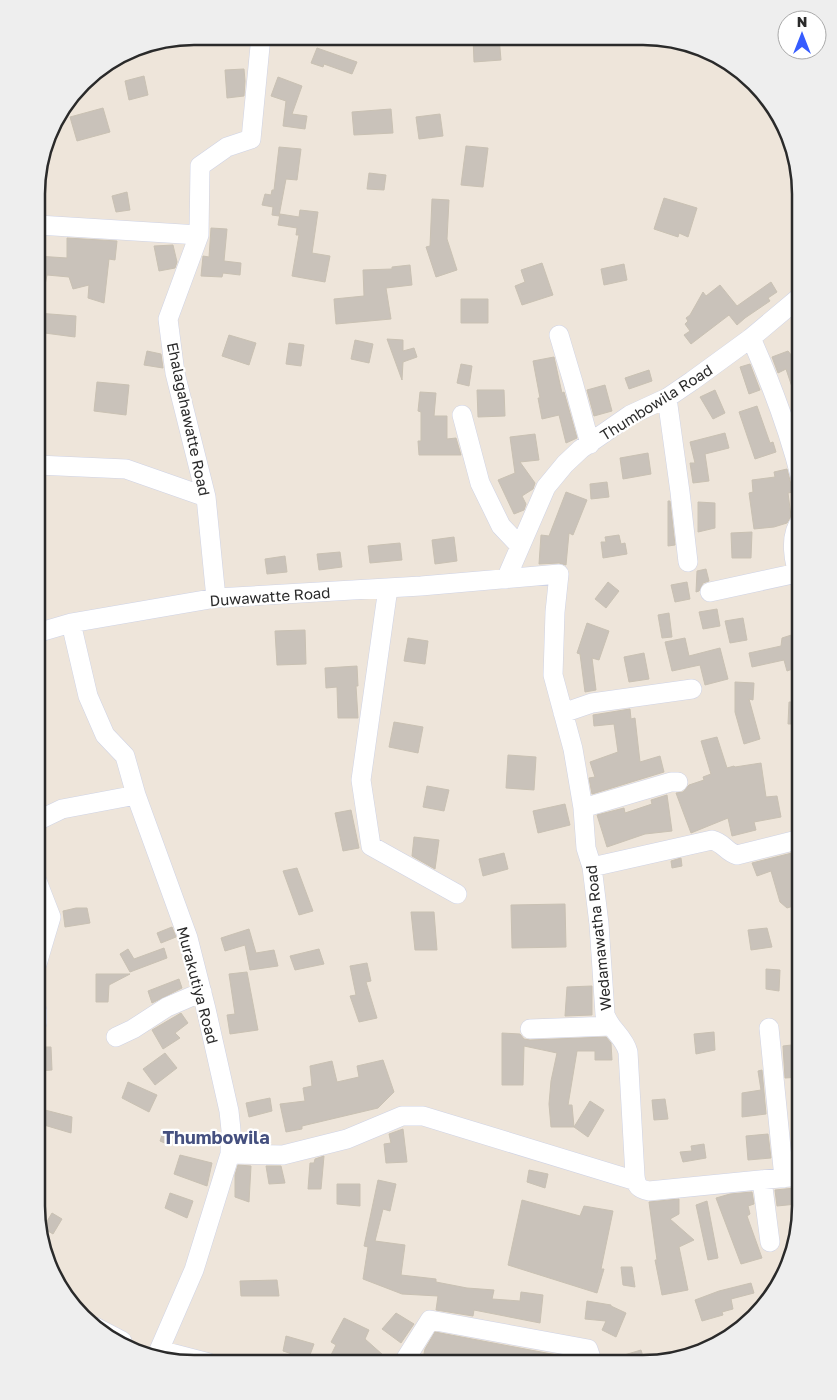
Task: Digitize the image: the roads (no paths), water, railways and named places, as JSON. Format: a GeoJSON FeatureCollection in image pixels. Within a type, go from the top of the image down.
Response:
{"type":"FeatureCollection","features":[{"type":"Feature","properties":{"kind":"street","name":"Ehalagahawatte Road"},"geometry":{"type":"LineString","coordinates":[[216,598],[206,497],[176,373],[168,319],[199,234],[200,166],[227,147],[251,138],[259,45]]}},
{"type":"Feature","properties":{"kind":"street"},"geometry":{"type":"LineString","coordinates":[[45,225],[199,234]]}},
{"type":"Feature","properties":{"kind":"street","name":"Thumbowila Road"},"geometry":{"type":"LineString","coordinates":[[506,579],[546,487],[565,464],[630,414],[667,398],[751,338],[792,304]]}},
{"type":"Feature","properties":{"kind":"street"},"geometry":{"type":"LineString","coordinates":[[559,335],[590,444]]}},
{"type":"Feature","properties":{"kind":"street"},"geometry":{"type":"LineString","coordinates":[[751,338],[763,365],[792,448]]}},
{"type":"Feature","properties":{"kind":"street"},"geometry":{"type":"LineString","coordinates":[[667,398],[688,562]]}},
{"type":"Feature","properties":{"kind":"street"},"geometry":{"type":"LineString","coordinates":[[462,415],[480,483],[501,526],[520,546]]}},
{"type":"Feature","properties":{"kind":"street"},"geometry":{"type":"LineString","coordinates":[[45,464],[126,469],[206,497]]}},
{"type":"Feature","properties":{"kind":"street","name":"Wedamawatha Road"},"geometry":{"type":"LineString","coordinates":[[506,579],[559,574],[553,675],[573,748],[586,848],[592,867],[599,924],[605,1014],[608,1022],[623,1038],[628,1052],[636,1181]]}},
{"type":"Feature","properties":{"kind":"street"},"geometry":{"type":"LineString","coordinates":[[710,592],[792,577]]}},
{"type":"Feature","properties":{"kind":"street","name":"Duwawatte Road"},"geometry":{"type":"LineString","coordinates":[[45,631],[71,623],[216,598],[506,579]]}},
{"type":"Feature","properties":{"kind":"street"},"geometry":{"type":"LineString","coordinates":[[388,588],[360,780],[371,846],[458,894]]}},
{"type":"Feature","properties":{"kind":"street","name":"Murakutiya Road"},"geometry":{"type":"LineString","coordinates":[[71,623],[88,696],[105,735],[125,756],[136,795],[188,938],[229,1111],[231,1130],[230,1154],[194,1270],[159,1351]]}},
{"type":"Feature","properties":{"kind":"street"},"geometry":{"type":"LineString","coordinates":[[563,713],[592,703],[692,690]]}},
{"type":"Feature","properties":{"kind":"street"},"geometry":{"type":"LineString","coordinates":[[582,808],[663,784],[678,782]]}},
{"type":"Feature","properties":{"kind":"street"},"geometry":{"type":"LineString","coordinates":[[45,817],[62,809],[136,795]]}},
{"type":"Feature","properties":{"kind":"street"},"geometry":{"type":"LineString","coordinates":[[592,867],[712,840],[720,842],[730,853],[737,855],[792,841]]}},
{"type":"Feature","properties":{"kind":"street"},"geometry":{"type":"LineString","coordinates":[[45,901],[51,916],[45,935]]}},
{"type":"Feature","properties":{"kind":"street"},"geometry":{"type":"LineString","coordinates":[[116,1037],[167,1007],[202,992]]}},
{"type":"Feature","properties":{"kind":"street"},"geometry":{"type":"LineString","coordinates":[[530,1029],[611,1026]]}},
{"type":"Feature","properties":{"kind":"street"},"geometry":{"type":"LineString","coordinates":[[230,1154],[283,1155],[347,1139],[402,1116],[423,1116],[636,1181],[637,1186],[649,1191],[792,1177],[769,1028]]}},
{"type":"Feature","properties":{"kind":"street"},"geometry":{"type":"LineString","coordinates":[[762,1180],[770,1242]]}},
{"type":"Feature","properties":{"kind":"street"},"geometry":{"type":"LineString","coordinates":[[408,1355],[430,1320],[588,1349],[590,1355]]}},
{"type":"Feature","properties":{"kind":"district","name":"Thumbowila"},"geometry":{"type":"Point","coordinates":[216,1137]}}]}
